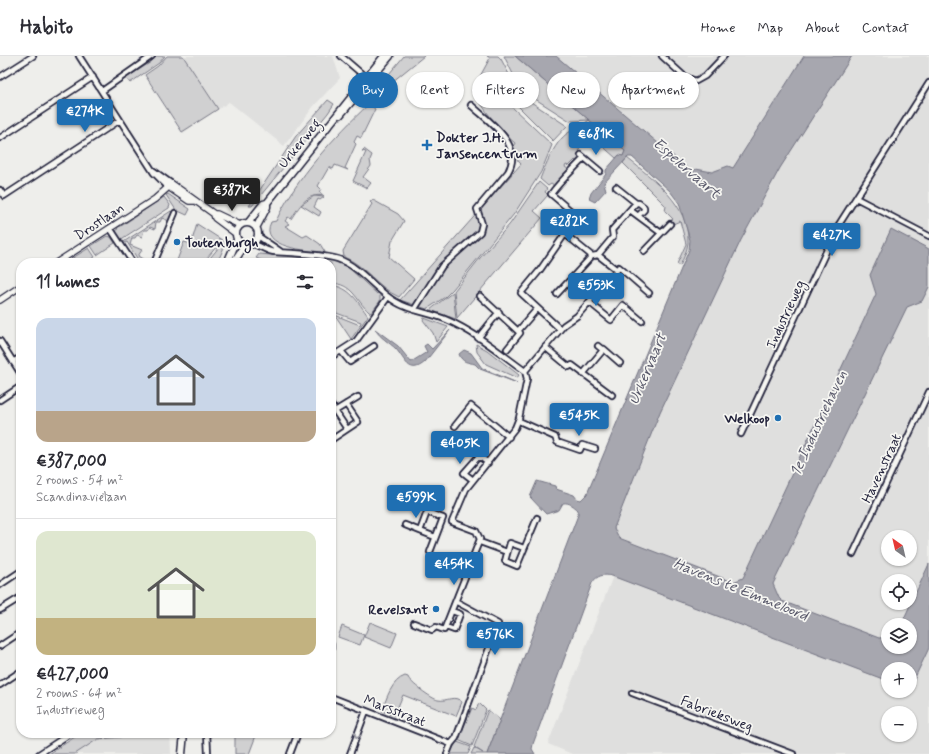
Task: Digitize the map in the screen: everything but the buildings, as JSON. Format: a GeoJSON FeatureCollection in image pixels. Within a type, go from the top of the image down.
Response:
{"type":"FeatureCollection","features":[{"type":"Feature","properties":{"kind":"main road","name":"Urkerweg"},"geometry":{"type":"LineString","coordinates":[[373,72],[384,56]]}},
{"type":"Feature","properties":{"kind":"main road","name":"Urkerweg"},"geometry":{"type":"LineString","coordinates":[[375,72],[390,56]]}},
{"type":"Feature","properties":{"kind":"main road","name":"Urkerweg"},"geometry":{"type":"LineString","coordinates":[[248,223],[263,204],[267,203],[335,118],[338,118],[348,105]]}},
{"type":"Feature","properties":{"kind":"main road","name":"Urkerweg"},"geometry":{"type":"LineString","coordinates":[[256,228],[267,207],[267,203]]}},
{"type":"Feature","properties":{"kind":"main road"},"geometry":{"type":"LineString","coordinates":[[228,258],[237,240],[235,233],[240,225],[248,223],[256,228],[258,236],[252,244],[246,245],[237,240]]}},
{"type":"Feature","properties":{"kind":"main road"},"geometry":{"type":"LineString","coordinates":[[237,258],[246,245]]}},
{"type":"Feature","properties":{"kind":"main road"},"geometry":{"type":"LineString","coordinates":[[182,754],[184,738]]}},
{"type":"Feature","properties":{"kind":"street"},"geometry":{"type":"LineString","coordinates":[[0,77],[33,56]]}},
{"type":"Feature","properties":{"kind":"street"},"geometry":{"type":"LineString","coordinates":[[79,56],[154,171],[170,187],[192,198],[194,201],[214,214],[218,214],[240,225]]}},
{"type":"Feature","properties":{"kind":"street"},"geometry":{"type":"LineString","coordinates":[[144,56],[147,61]]}},
{"type":"Feature","properties":{"kind":"street"},"geometry":{"type":"LineString","coordinates":[[102,92],[152,56]]}},
{"type":"Feature","properties":{"kind":"street"},"geometry":{"type":"LineString","coordinates":[[341,56],[360,72]]}},
{"type":"Feature","properties":{"kind":"street"},"geometry":{"type":"LineString","coordinates":[[662,56],[685,77],[694,80],[705,76],[724,56]]}},
{"type":"Feature","properties":{"kind":"street"},"geometry":{"type":"LineString","coordinates":[[0,138],[92,77]]}},
{"type":"Feature","properties":{"kind":"street","name":"Industrieweg"},"geometry":{"type":"LineString","coordinates":[[741,434],[829,245],[856,198],[929,83]]}},
{"type":"Feature","properties":{"kind":"street"},"geometry":{"type":"LineString","coordinates":[[414,310],[442,266],[480,232],[482,224],[477,209],[508,172],[510,166],[511,148],[508,140],[471,106]]}},
{"type":"Feature","properties":{"kind":"street"},"geometry":{"type":"LineString","coordinates":[[0,190],[4,196],[120,120]]}},
{"type":"Feature","properties":{"kind":"street"},"geometry":{"type":"LineString","coordinates":[[592,256],[557,228],[571,211],[551,194],[569,172],[574,171],[583,156],[600,171]]}},
{"type":"Feature","properties":{"kind":"street","name":"Drostlaan"},"geometry":{"type":"LineString","coordinates":[[64,258],[157,199],[170,187]]}},
{"type":"Feature","properties":{"kind":"street"},"geometry":{"type":"LineString","coordinates":[[616,187],[636,203],[639,203],[644,207],[644,210],[638,216]]}},
{"type":"Feature","properties":{"kind":"street"},"geometry":{"type":"LineString","coordinates":[[856,198],[929,236]]}},
{"type":"Feature","properties":{"kind":"street"},"geometry":{"type":"LineString","coordinates":[[557,294],[573,275],[579,272],[592,256],[598,254],[613,237],[612,230],[636,203]]}},
{"type":"Feature","properties":{"kind":"street"},"geometry":{"type":"LineString","coordinates":[[630,210],[661,233]]}},
{"type":"Feature","properties":{"kind":"street"},"geometry":{"type":"LineString","coordinates":[[156,258],[175,213]]}},
{"type":"Feature","properties":{"kind":"street"},"geometry":{"type":"LineString","coordinates":[[214,214],[215,218],[235,233]]}},
{"type":"Feature","properties":{"kind":"street"},"geometry":{"type":"LineString","coordinates":[[644,251],[670,224]]}},
{"type":"Feature","properties":{"kind":"street"},"geometry":{"type":"LineString","coordinates":[[110,228],[130,258]]}},
{"type":"Feature","properties":{"kind":"street"},"geometry":{"type":"LineString","coordinates":[[560,329],[537,309],[521,292],[540,270],[565,234]]}},
{"type":"Feature","properties":{"kind":"street"},"geometry":{"type":"LineString","coordinates":[[258,236],[280,251],[296,255],[335,258]]}},
{"type":"Feature","properties":{"kind":"street"},"geometry":{"type":"LineString","coordinates":[[252,244],[275,252],[280,251]]}},
{"type":"Feature","properties":{"kind":"street"},"geometry":{"type":"LineString","coordinates":[[598,254],[617,270]]}},
{"type":"Feature","properties":{"kind":"street"},"geometry":{"type":"LineString","coordinates":[[336,258],[355,268],[388,297],[414,310],[445,319],[478,338],[525,371],[527,378],[519,421],[509,437],[464,492],[453,520]]}},
{"type":"Feature","properties":{"kind":"street"},"geometry":{"type":"LineString","coordinates":[[525,371],[560,329],[577,316],[619,267],[649,293]]}},
{"type":"Feature","properties":{"kind":"street"},"geometry":{"type":"LineString","coordinates":[[0,300],[16,289]]}},
{"type":"Feature","properties":{"kind":"street"},"geometry":{"type":"LineString","coordinates":[[480,296],[499,312],[502,318],[518,331]]}},
{"type":"Feature","properties":{"kind":"street"},"geometry":{"type":"LineString","coordinates":[[336,354],[356,340],[388,297]]}},
{"type":"Feature","properties":{"kind":"street"},"geometry":{"type":"LineString","coordinates":[[589,302],[611,320],[623,305],[642,321]]}},
{"type":"Feature","properties":{"kind":"street"},"geometry":{"type":"LineString","coordinates":[[508,349],[520,333],[518,331],[537,309]]}},
{"type":"Feature","properties":{"kind":"street"},"geometry":{"type":"LineString","coordinates":[[478,338],[499,312]]}},
{"type":"Feature","properties":{"kind":"street"},"geometry":{"type":"LineString","coordinates":[[0,342],[16,366]]}},
{"type":"Feature","properties":{"kind":"street"},"geometry":{"type":"LineString","coordinates":[[342,350],[350,362],[374,346]]}},
{"type":"Feature","properties":{"kind":"street"},"geometry":{"type":"LineString","coordinates":[[598,346],[603,350],[604,349],[620,363]]}},
{"type":"Feature","properties":{"kind":"street"},"geometry":{"type":"LineString","coordinates":[[545,347],[569,367],[572,365],[612,395]]}},
{"type":"Feature","properties":{"kind":"street"},"geometry":{"type":"LineString","coordinates":[[583,374],[603,350]]}},
{"type":"Feature","properties":{"kind":"street"},"geometry":{"type":"LineString","coordinates":[[0,400],[16,389]]}},
{"type":"Feature","properties":{"kind":"street","name":"Havenstraat"},"geometry":{"type":"LineString","coordinates":[[853,554],[929,392]]}},
{"type":"Feature","properties":{"kind":"street"},"geometry":{"type":"LineString","coordinates":[[336,410],[358,397]]}},
{"type":"Feature","properties":{"kind":"street"},"geometry":{"type":"LineString","coordinates":[[336,437],[358,422],[346,404]]}},
{"type":"Feature","properties":{"kind":"street"},"geometry":{"type":"LineString","coordinates":[[455,426],[471,406],[509,437]]}},
{"type":"Feature","properties":{"kind":"street"},"geometry":{"type":"LineString","coordinates":[[336,412],[347,429]]}},
{"type":"Feature","properties":{"kind":"street"},"geometry":{"type":"LineString","coordinates":[[519,421],[555,437],[557,442],[580,450],[582,445],[595,449]]}},
{"type":"Feature","properties":{"kind":"street"},"geometry":{"type":"LineString","coordinates":[[473,480],[464,473],[475,460],[479,456],[488,463]]}},
{"type":"Feature","properties":{"kind":"street"},"geometry":{"type":"LineString","coordinates":[[414,623],[432,630],[436,627],[444,630],[457,602],[480,542],[480,536],[477,532],[452,522],[453,520],[427,512],[420,531]]}},
{"type":"Feature","properties":{"kind":"street"},"geometry":{"type":"LineString","coordinates":[[430,552],[443,518]]}},
{"type":"Feature","properties":{"kind":"street"},"geometry":{"type":"LineString","coordinates":[[524,548],[510,543],[504,561],[517,566],[537,518]]}},
{"type":"Feature","properties":{"kind":"street"},"geometry":{"type":"LineString","coordinates":[[405,526],[436,537]]}},
{"type":"Feature","properties":{"kind":"street"},"geometry":{"type":"LineString","coordinates":[[480,542],[507,552]]}},
{"type":"Feature","properties":{"kind":"street"},"geometry":{"type":"LineString","coordinates":[[0,584],[16,574]]}},
{"type":"Feature","properties":{"kind":"street"},"geometry":{"type":"LineString","coordinates":[[0,610],[16,600]]}},
{"type":"Feature","properties":{"kind":"street"},"geometry":{"type":"LineString","coordinates":[[447,754],[451,744],[456,738],[498,624],[457,602]]}},
{"type":"Feature","properties":{"kind":"street"},"geometry":{"type":"LineString","coordinates":[[446,627],[454,630],[460,614],[452,611]]}},
{"type":"Feature","properties":{"kind":"street"},"geometry":{"type":"LineString","coordinates":[[0,646],[16,635]]}},
{"type":"Feature","properties":{"kind":"street"},"geometry":{"type":"LineString","coordinates":[[0,684],[16,674]]}},
{"type":"Feature","properties":{"kind":"street","name":"Fabrieksweg"},"geometry":{"type":"LineString","coordinates":[[632,693],[793,754]]}},
{"type":"Feature","properties":{"kind":"street","name":"Marsstraat"},"geometry":{"type":"LineString","coordinates":[[336,699],[451,744]]}},
{"type":"Feature","properties":{"kind":"street"},"geometry":{"type":"LineString","coordinates":[[350,754],[366,711]]}},
{"type":"Feature","properties":{"kind":"street"},"geometry":{"type":"LineString","coordinates":[[39,754],[63,738]]}},
{"type":"Feature","properties":{"kind":"street"},"geometry":{"type":"LineString","coordinates":[[207,738],[208,754]]}},
{"type":"Feature","properties":{"kind":"street"},"geometry":{"type":"LineString","coordinates":[[290,754],[296,738]]}},
{"type":"Feature","properties":{"kind":"shaded area"},"geometry":{"type":"Polygon","coordinates":[[[157,56],[165,56],[159,63],[130,83],[126,78],[151,62],[157,56]]]}},
{"type":"Feature","properties":{"kind":"shaded area"},"geometry":{"type":"Polygon","coordinates":[[[167,56],[183,56],[218,109],[182,132],[145,75],[158,66],[167,56]]]}},
{"type":"Feature","properties":{"kind":"shaded area"},"geometry":{"type":"Polygon","coordinates":[[[176,56],[333,56],[340,78],[313,107],[284,146],[229,102],[183,133],[152,84],[176,56]]]}},
{"type":"Feature","properties":{"kind":"shaded area"},"geometry":{"type":"Polygon","coordinates":[[[404,56],[424,56],[398,77],[398,72],[391,72],[404,56]]]}},
{"type":"Feature","properties":{"kind":"shaded area"},"geometry":{"type":"Polygon","coordinates":[[[487,56],[498,56],[508,72],[482,72],[490,58],[487,56]]]}},
{"type":"Feature","properties":{"kind":"shaded area"},"geometry":{"type":"Polygon","coordinates":[[[504,56],[515,56],[534,72],[512,72],[504,56]]]}},
{"type":"Feature","properties":{"kind":"shaded area"},"geometry":{"type":"Polygon","coordinates":[[[554,56],[929,56],[929,754],[572,754],[548,744],[613,576],[609,529],[646,437],[762,194],[685,176],[611,108],[699,108],[699,72],[608,72],[608,105],[600,98],[600,72],[571,72],[554,56]]]}},
{"type":"Feature","properties":{"kind":"shaded area"},"geometry":{"type":"Polygon","coordinates":[[[539,77],[547,84],[547,106],[539,101],[539,77]]]}},
{"type":"Feature","properties":{"kind":"shaded area"},"geometry":{"type":"Polygon","coordinates":[[[328,100],[334,104],[328,113],[252,206],[249,206],[296,136],[328,100]]]}},
{"type":"Feature","properties":{"kind":"shaded area"},"geometry":{"type":"Polygon","coordinates":[[[539,107],[567,126],[553,141],[520,108],[539,107]]]}},
{"type":"Feature","properties":{"kind":"shaded area"},"geometry":{"type":"Polygon","coordinates":[[[365,108],[375,109],[361,138],[357,136],[354,142],[356,144],[345,168],[348,170],[335,165],[333,169],[329,167],[318,186],[321,189],[319,192],[324,196],[318,195],[308,198],[300,205],[291,219],[288,217],[285,221],[289,224],[285,226],[303,237],[307,235],[320,244],[325,252],[297,249],[278,243],[272,238],[269,231],[271,222],[276,221],[284,205],[305,174],[317,158],[365,108]]]}},
{"type":"Feature","properties":{"kind":"shaded area"},"geometry":{"type":"Polygon","coordinates":[[[484,108],[513,108],[552,145],[541,172],[514,214],[445,297],[427,309],[400,300],[521,164],[510,152],[515,143],[497,125],[484,108]]]}},
{"type":"Feature","properties":{"kind":"shaded area"},"geometry":{"type":"Polygon","coordinates":[[[549,108],[575,108],[625,151],[623,156],[619,155],[616,158],[590,135],[582,143],[582,130],[578,125],[584,124],[589,120],[570,121],[549,108]]]}},
{"type":"Feature","properties":{"kind":"shaded area"},"geometry":{"type":"Polygon","coordinates":[[[575,130],[578,133],[580,159],[577,162],[575,160],[569,166],[566,165],[565,167],[568,169],[554,186],[551,184],[548,186],[540,179],[549,158],[563,137],[569,132],[575,130]]]}},
{"type":"Feature","properties":{"kind":"shaded area"},"geometry":{"type":"Polygon","coordinates":[[[364,149],[372,155],[370,160],[371,166],[363,177],[371,183],[367,188],[353,181],[366,152],[362,151],[364,149]]]}},
{"type":"Feature","properties":{"kind":"shaded area"},"geometry":{"type":"Polygon","coordinates":[[[627,158],[668,194],[683,217],[687,229],[688,243],[680,266],[677,264],[686,244],[680,221],[673,224],[670,221],[673,219],[665,211],[666,206],[623,163],[627,158]]]}},
{"type":"Feature","properties":{"kind":"shaded area"},"geometry":{"type":"Polygon","coordinates":[[[539,182],[547,189],[545,192],[548,195],[534,211],[542,218],[457,318],[454,291],[480,258],[510,224],[539,182]]]}},
{"type":"Feature","properties":{"kind":"shaded area"},"geometry":{"type":"Polygon","coordinates":[[[168,194],[190,209],[187,215],[176,210],[166,195],[168,194]]]}},
{"type":"Feature","properties":{"kind":"shaded area"},"geometry":{"type":"Polygon","coordinates":[[[314,196],[324,197],[320,200],[318,199],[314,207],[321,212],[319,216],[301,205],[314,196]]]}},
{"type":"Feature","properties":{"kind":"shaded area"},"geometry":{"type":"Polygon","coordinates":[[[164,197],[170,205],[169,208],[120,240],[116,233],[118,227],[164,197]]]}},
{"type":"Feature","properties":{"kind":"shaded area"},"geometry":{"type":"Polygon","coordinates":[[[373,200],[398,214],[404,221],[392,241],[389,257],[414,279],[399,297],[384,288],[358,265],[344,257],[343,251],[372,204],[370,202],[373,200]]]}},
{"type":"Feature","properties":{"kind":"shaded area"},"geometry":{"type":"Polygon","coordinates":[[[171,211],[173,212],[169,221],[162,218],[160,222],[156,222],[155,229],[150,227],[148,230],[144,230],[142,237],[137,235],[135,238],[132,238],[130,245],[142,250],[138,256],[141,258],[137,258],[127,242],[122,243],[171,211]]]}},
{"type":"Feature","properties":{"kind":"shaded area"},"geometry":{"type":"Polygon","coordinates":[[[197,224],[222,240],[207,258],[178,258],[184,242],[191,244],[197,224]]]}},
{"type":"Feature","properties":{"kind":"shaded area"},"geometry":{"type":"Polygon","coordinates":[[[107,236],[111,237],[115,243],[97,255],[91,246],[107,236]]]}},
{"type":"Feature","properties":{"kind":"shaded area"},"geometry":{"type":"Polygon","coordinates":[[[224,241],[226,243],[219,258],[210,258],[224,241]]]}},
{"type":"Feature","properties":{"kind":"shaded area"},"geometry":{"type":"Polygon","coordinates":[[[89,248],[95,257],[93,258],[73,258],[89,248]]]}},
{"type":"Feature","properties":{"kind":"shaded area"},"geometry":{"type":"Polygon","coordinates":[[[259,254],[307,258],[256,258],[259,254]]]}},
{"type":"Feature","properties":{"kind":"shaded area"},"geometry":{"type":"Polygon","coordinates":[[[336,262],[349,268],[377,294],[378,292],[380,294],[380,301],[371,313],[349,289],[336,284],[336,262]]]}},
{"type":"Feature","properties":{"kind":"shaded area"},"geometry":{"type":"Polygon","coordinates":[[[336,286],[353,296],[368,316],[351,339],[336,315],[360,325],[361,322],[336,313],[336,286]]]}},
{"type":"Feature","properties":{"kind":"shaded area"},"geometry":{"type":"Polygon","coordinates":[[[453,292],[456,319],[430,310],[453,292]]]}},
{"type":"Feature","properties":{"kind":"shaded area"},"geometry":{"type":"Polygon","coordinates":[[[424,318],[448,327],[436,342],[433,333],[423,320],[424,318]]]}},
{"type":"Feature","properties":{"kind":"shaded area"},"geometry":{"type":"Polygon","coordinates":[[[476,344],[487,350],[519,375],[517,378],[486,364],[477,352],[476,344]]]}},
{"type":"Feature","properties":{"kind":"shaded area"},"geometry":{"type":"Polygon","coordinates":[[[370,622],[397,633],[391,648],[364,637],[370,622]]]}},
{"type":"Feature","properties":{"kind":"shaded area"},"geometry":{"type":"Polygon","coordinates":[[[342,626],[364,635],[360,645],[338,637],[342,626]]]}},
{"type":"Feature","properties":{"kind":"shaded area"},"geometry":{"type":"Polygon","coordinates":[[[405,676],[408,677],[412,683],[421,690],[435,699],[441,700],[453,698],[462,702],[456,716],[403,695],[394,716],[382,711],[396,681],[405,676]]]}},
{"type":"Feature","properties":{"kind":"shaded area"},"geometry":{"type":"Polygon","coordinates":[[[479,703],[486,710],[472,746],[458,740],[472,708],[476,710],[479,703]]]}},
{"type":"Feature","properties":{"kind":"shaded area"},"geometry":{"type":"Polygon","coordinates":[[[488,710],[500,720],[487,754],[471,754],[474,748],[483,753],[474,747],[488,710]]]}},
{"type":"Feature","properties":{"kind":"shaded area"},"geometry":{"type":"Polygon","coordinates":[[[73,738],[110,738],[98,739],[75,754],[49,754],[73,738]]]}},
{"type":"Feature","properties":{"kind":"shaded area"},"geometry":{"type":"Polygon","coordinates":[[[95,738],[170,738],[171,754],[70,754],[95,738]]]}},
{"type":"Feature","properties":{"kind":"shaded area"},"geometry":{"type":"Polygon","coordinates":[[[235,738],[255,738],[249,754],[235,754],[235,738]]]}},
{"type":"Feature","properties":{"kind":"shaded area"},"geometry":{"type":"Polygon","coordinates":[[[457,742],[471,747],[468,754],[449,754],[457,742]]]}},
{"type":"Feature","properties":{"kind":"water"},"geometry":{"type":"Polygon","coordinates":[[[515,56],[556,56],[575,72],[547,72],[547,84],[539,77],[539,72],[534,72],[515,56]]]}},
{"type":"Feature","properties":{"kind":"water"},"geometry":{"type":"Polygon","coordinates":[[[804,56],[852,56],[780,168],[741,240],[660,412],[614,528],[619,538],[733,582],[743,578],[876,294],[870,275],[891,229],[929,249],[929,287],[922,301],[907,307],[773,584],[779,598],[782,601],[881,638],[881,654],[917,654],[917,618],[904,618],[908,610],[917,610],[917,590],[929,564],[929,648],[917,673],[917,662],[881,662],[881,678],[612,576],[603,575],[596,578],[592,583],[533,744],[532,749],[535,754],[487,754],[578,515],[578,510],[567,503],[563,503],[559,510],[546,514],[530,497],[537,481],[555,486],[556,489],[574,495],[577,499],[581,500],[587,494],[689,250],[690,240],[679,203],[670,191],[632,157],[628,157],[604,183],[606,190],[595,202],[589,199],[591,193],[606,174],[606,170],[619,155],[623,156],[625,151],[575,108],[600,108],[600,94],[608,100],[608,108],[617,108],[692,172],[696,169],[712,172],[728,166],[733,168],[804,56]]]}},
{"type":"Feature","properties":{"kind":"water"},"geometry":{"type":"Polygon","coordinates":[[[375,329],[398,346],[411,362],[427,352],[424,346],[427,344],[432,349],[450,330],[425,362],[420,366],[411,367],[396,349],[375,329]]]}},
{"type":"Feature","properties":{"kind":"water"},"geometry":{"type":"Polygon","coordinates":[[[464,350],[471,353],[482,368],[517,383],[480,369],[475,364],[464,361],[459,354],[464,350]]]}},
{"type":"Feature","properties":{"kind":"place","name":"Dokter J.H. Jansencentrum"},"geometry":{"type":"Point","coordinates":[427,145]}},
{"type":"Feature","properties":{"kind":"place","name":"Toutenburgh"},"geometry":{"type":"Point","coordinates":[177,242]}},
{"type":"Feature","properties":{"kind":"place","name":"Welkoop"},"geometry":{"type":"Point","coordinates":[778,418]}},
{"type":"Feature","properties":{"kind":"place","name":"Revelsant"},"geometry":{"type":"Point","coordinates":[436,609]}},
{"type":"Feature","properties":{"kind":"water label","name":"Espelervaart"},"geometry":{"type":"Point","coordinates":[687,168]}},
{"type":"Feature","properties":{"kind":"water label","name":"Urkervaart"},"geometry":{"type":"Point","coordinates":[647,369]}},
{"type":"Feature","properties":{"kind":"water label","name":"1e Industriehaven"},"geometry":{"type":"Point","coordinates":[818,423]}},
{"type":"Feature","properties":{"kind":"water label","name":"Havens te Emmeloord"},"geometry":{"type":"Point","coordinates":[741,589]}}]}
